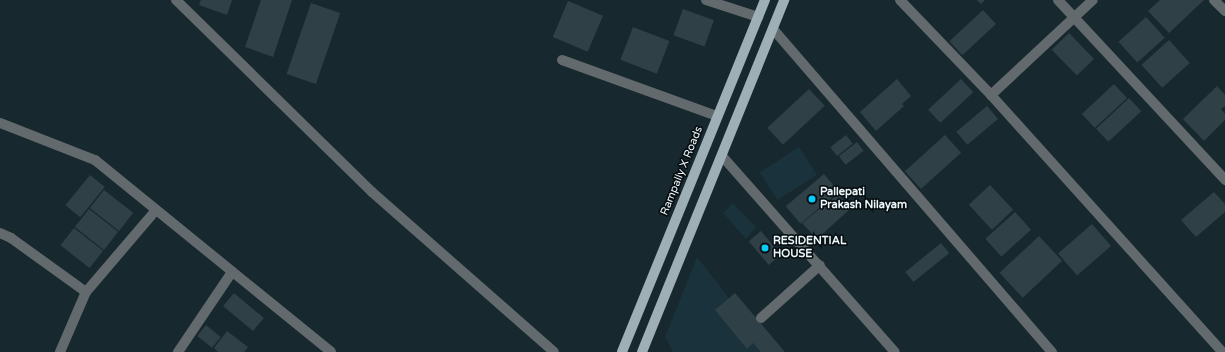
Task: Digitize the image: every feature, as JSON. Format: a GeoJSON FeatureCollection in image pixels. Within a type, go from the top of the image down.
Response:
{"type":"FeatureCollection","features":[{"type":"Feature","properties":{"kind":"main road","name":"Rampally X Roads"},"geometry":{"type":"LineString","coordinates":[[622,352],[765,0]]}},
{"type":"Feature","properties":{"kind":"main road"},"geometry":{"type":"LineString","coordinates":[[642,352],[784,0]]}},
{"type":"Feature","properties":{"kind":"street"},"geometry":{"type":"LineString","coordinates":[[176,0],[372,192],[554,352]]}},
{"type":"Feature","properties":{"kind":"street"},"geometry":{"type":"LineString","coordinates":[[706,0],[758,17]]}},
{"type":"Feature","properties":{"kind":"street"},"geometry":{"type":"LineString","coordinates":[[900,0],[991,95],[1222,352]]}},
{"type":"Feature","properties":{"kind":"street"},"geometry":{"type":"LineString","coordinates":[[1058,0],[1225,180]]}},
{"type":"Feature","properties":{"kind":"street"},"geometry":{"type":"LineString","coordinates":[[991,95],[1076,18],[1093,0]]}},
{"type":"Feature","properties":{"kind":"street"},"geometry":{"type":"LineString","coordinates":[[1214,0],[1225,11]]}},
{"type":"Feature","properties":{"kind":"street"},"geometry":{"type":"LineString","coordinates":[[773,29],[1052,352]]}},
{"type":"Feature","properties":{"kind":"street"},"geometry":{"type":"LineString","coordinates":[[562,60],[717,116]]}},
{"type":"Feature","properties":{"kind":"street"},"geometry":{"type":"LineString","coordinates":[[0,123],[95,160],[232,272],[319,348],[331,352]]}},
{"type":"Feature","properties":{"kind":"street"},"geometry":{"type":"LineString","coordinates":[[722,156],[820,265],[895,352]]}},
{"type":"Feature","properties":{"kind":"street"},"geometry":{"type":"LineString","coordinates":[[60,352],[86,292],[156,210]]}},
{"type":"Feature","properties":{"kind":"street"},"geometry":{"type":"LineString","coordinates":[[0,233],[11,238],[86,292]]}},
{"type":"Feature","properties":{"kind":"street"},"geometry":{"type":"LineString","coordinates":[[761,318],[820,265]]}},
{"type":"Feature","properties":{"kind":"street"},"geometry":{"type":"LineString","coordinates":[[178,352],[232,272]]}},
{"type":"Feature","properties":{"kind":"shaded area"},"geometry":{"type":"Polygon","coordinates":[[[799,147],[817,175],[778,200],[760,173],[799,147]]]}},
{"type":"Feature","properties":{"kind":"shaded area"},"geometry":{"type":"Polygon","coordinates":[[[733,203],[756,227],[746,239],[723,213],[733,203]]]}},
{"type":"Feature","properties":{"kind":"shaded area"},"geometry":{"type":"Polygon","coordinates":[[[697,257],[771,352],[673,352],[665,337],[697,257]]]}},
{"type":"Feature","properties":{"kind":"building"},"geometry":{"type":"Polygon","coordinates":[[[201,0],[232,0],[227,15],[199,5],[201,0]]]}},
{"type":"Feature","properties":{"kind":"building"},"geometry":{"type":"Polygon","coordinates":[[[261,0],[292,0],[273,57],[245,47],[261,0]]]}},
{"type":"Feature","properties":{"kind":"building"},"geometry":{"type":"Polygon","coordinates":[[[977,0],[985,0],[981,4],[977,0]]]}},
{"type":"Feature","properties":{"kind":"building"},"geometry":{"type":"Polygon","coordinates":[[[1160,0],[1204,0],[1169,33],[1148,11],[1160,0]]]}},
{"type":"Feature","properties":{"kind":"building"},"geometry":{"type":"Polygon","coordinates":[[[568,1],[603,16],[588,52],[553,37],[568,1]]]}},
{"type":"Feature","properties":{"kind":"building"},"geometry":{"type":"Polygon","coordinates":[[[311,3],[340,13],[316,84],[287,74],[311,3]]]}},
{"type":"Feature","properties":{"kind":"building"},"geometry":{"type":"Polygon","coordinates":[[[683,9],[714,20],[704,47],[673,35],[683,9]]]}},
{"type":"Feature","properties":{"kind":"building"},"geometry":{"type":"Polygon","coordinates":[[[983,10],[996,24],[962,55],[949,41],[983,10]]]}},
{"type":"Feature","properties":{"kind":"building"},"geometry":{"type":"Polygon","coordinates":[[[1146,17],[1165,38],[1137,63],[1119,42],[1146,17]]]}},
{"type":"Feature","properties":{"kind":"building"},"geometry":{"type":"Polygon","coordinates":[[[633,27],[669,41],[657,74],[620,60],[633,27]]]}},
{"type":"Feature","properties":{"kind":"building"},"geometry":{"type":"Polygon","coordinates":[[[1069,33],[1094,59],[1077,76],[1052,50],[1069,33]]]}},
{"type":"Feature","properties":{"kind":"building"},"geometry":{"type":"Polygon","coordinates":[[[1169,40],[1190,63],[1162,88],[1142,65],[1169,40]]]}},
{"type":"Feature","properties":{"kind":"building"},"geometry":{"type":"Polygon","coordinates":[[[897,79],[911,96],[902,104],[904,106],[876,131],[860,112],[897,79]]]}},
{"type":"Feature","properties":{"kind":"building"},"geometry":{"type":"Polygon","coordinates":[[[961,79],[973,92],[940,123],[928,110],[961,79]]]}},
{"type":"Feature","properties":{"kind":"building"},"geometry":{"type":"Polygon","coordinates":[[[1114,84],[1127,98],[1095,128],[1082,114],[1114,84]]]}},
{"type":"Feature","properties":{"kind":"building"},"geometry":{"type":"Polygon","coordinates":[[[1217,86],[1225,95],[1225,106],[1221,109],[1225,114],[1225,120],[1204,141],[1183,119],[1217,86]]]}},
{"type":"Feature","properties":{"kind":"building"},"geometry":{"type":"Polygon","coordinates":[[[809,89],[825,106],[783,145],[767,128],[809,89]]]}},
{"type":"Feature","properties":{"kind":"building"},"geometry":{"type":"Polygon","coordinates":[[[1129,98],[1141,111],[1108,142],[1096,129],[1129,98]]]}},
{"type":"Feature","properties":{"kind":"building"},"geometry":{"type":"Polygon","coordinates":[[[987,106],[998,119],[967,145],[956,132],[987,106]]]}},
{"type":"Feature","properties":{"kind":"building"},"geometry":{"type":"Polygon","coordinates":[[[846,135],[853,144],[837,156],[830,147],[846,135]]]}},
{"type":"Feature","properties":{"kind":"building"},"geometry":{"type":"Polygon","coordinates":[[[945,135],[961,153],[921,189],[905,171],[945,135]]]}},
{"type":"Feature","properties":{"kind":"building"},"geometry":{"type":"Polygon","coordinates":[[[857,142],[864,151],[846,165],[839,156],[857,142]]]}},
{"type":"Feature","properties":{"kind":"building","name":"Pallepati Prakash Nilayam"},"geometry":{"type":"Polygon","coordinates":[[[824,174],[839,192],[800,224],[786,206],[824,174]]]}},
{"type":"Feature","properties":{"kind":"building"},"geometry":{"type":"Polygon","coordinates":[[[90,175],[105,187],[80,217],[65,205],[90,175]]]}},
{"type":"Feature","properties":{"kind":"building"},"geometry":{"type":"Polygon","coordinates":[[[990,185],[1013,210],[992,230],[969,205],[990,185]]]}},
{"type":"Feature","properties":{"kind":"building"},"geometry":{"type":"Polygon","coordinates":[[[104,190],[133,213],[119,231],[90,208],[104,190]]]}},
{"type":"Feature","properties":{"kind":"building"},"geometry":{"type":"Polygon","coordinates":[[[1214,192],[1225,204],[1225,212],[1196,237],[1181,220],[1214,192]]]}},
{"type":"Feature","properties":{"kind":"building"},"geometry":{"type":"Polygon","coordinates":[[[838,194],[850,209],[817,239],[802,223],[838,194]]]}},
{"type":"Feature","properties":{"kind":"building"},"geometry":{"type":"Polygon","coordinates":[[[89,209],[118,232],[104,250],[75,227],[89,209]]]}},
{"type":"Feature","properties":{"kind":"building"},"geometry":{"type":"Polygon","coordinates":[[[1015,212],[1031,230],[1001,257],[985,239],[1015,212]]]}},
{"type":"Feature","properties":{"kind":"building"},"geometry":{"type":"Polygon","coordinates":[[[1092,224],[1111,246],[1077,275],[1058,254],[1092,224]]]}},
{"type":"Feature","properties":{"kind":"building"},"geometry":{"type":"Polygon","coordinates":[[[74,228],[103,251],[90,268],[60,245],[74,228]]]}},
{"type":"Feature","properties":{"kind":"building","name":"RESIDENTIAL HOUSE"},"geometry":{"type":"Polygon","coordinates":[[[761,231],[781,255],[769,265],[749,241],[761,231]]]}},
{"type":"Feature","properties":{"kind":"building"},"geometry":{"type":"Polygon","coordinates":[[[1039,236],[1062,261],[1023,298],[1000,273],[1039,236]]]}},
{"type":"Feature","properties":{"kind":"building"},"geometry":{"type":"Polygon","coordinates":[[[941,243],[949,253],[913,282],[905,272],[941,243]]]}},
{"type":"Feature","properties":{"kind":"building"},"geometry":{"type":"Polygon","coordinates":[[[234,293],[264,318],[253,331],[223,306],[234,293]]]}},
{"type":"Feature","properties":{"kind":"building"},"geometry":{"type":"Polygon","coordinates":[[[735,293],[785,352],[761,352],[753,343],[747,349],[715,310],[735,293]]]}},
{"type":"Feature","properties":{"kind":"building"},"geometry":{"type":"Polygon","coordinates":[[[206,325],[221,337],[212,348],[197,336],[206,325]]]}},
{"type":"Feature","properties":{"kind":"building"},"geometry":{"type":"Polygon","coordinates":[[[227,331],[248,347],[244,352],[218,352],[214,348],[227,331]]]}},
{"type":"Feature","properties":{"kind":"place","name":"Pallepati Prakash Nilayam"},"geometry":{"type":"Point","coordinates":[812,199]}},
{"type":"Feature","properties":{"kind":"place","name":"RESIDENTIAL HOUSE"},"geometry":{"type":"Point","coordinates":[765,248]}}]}
